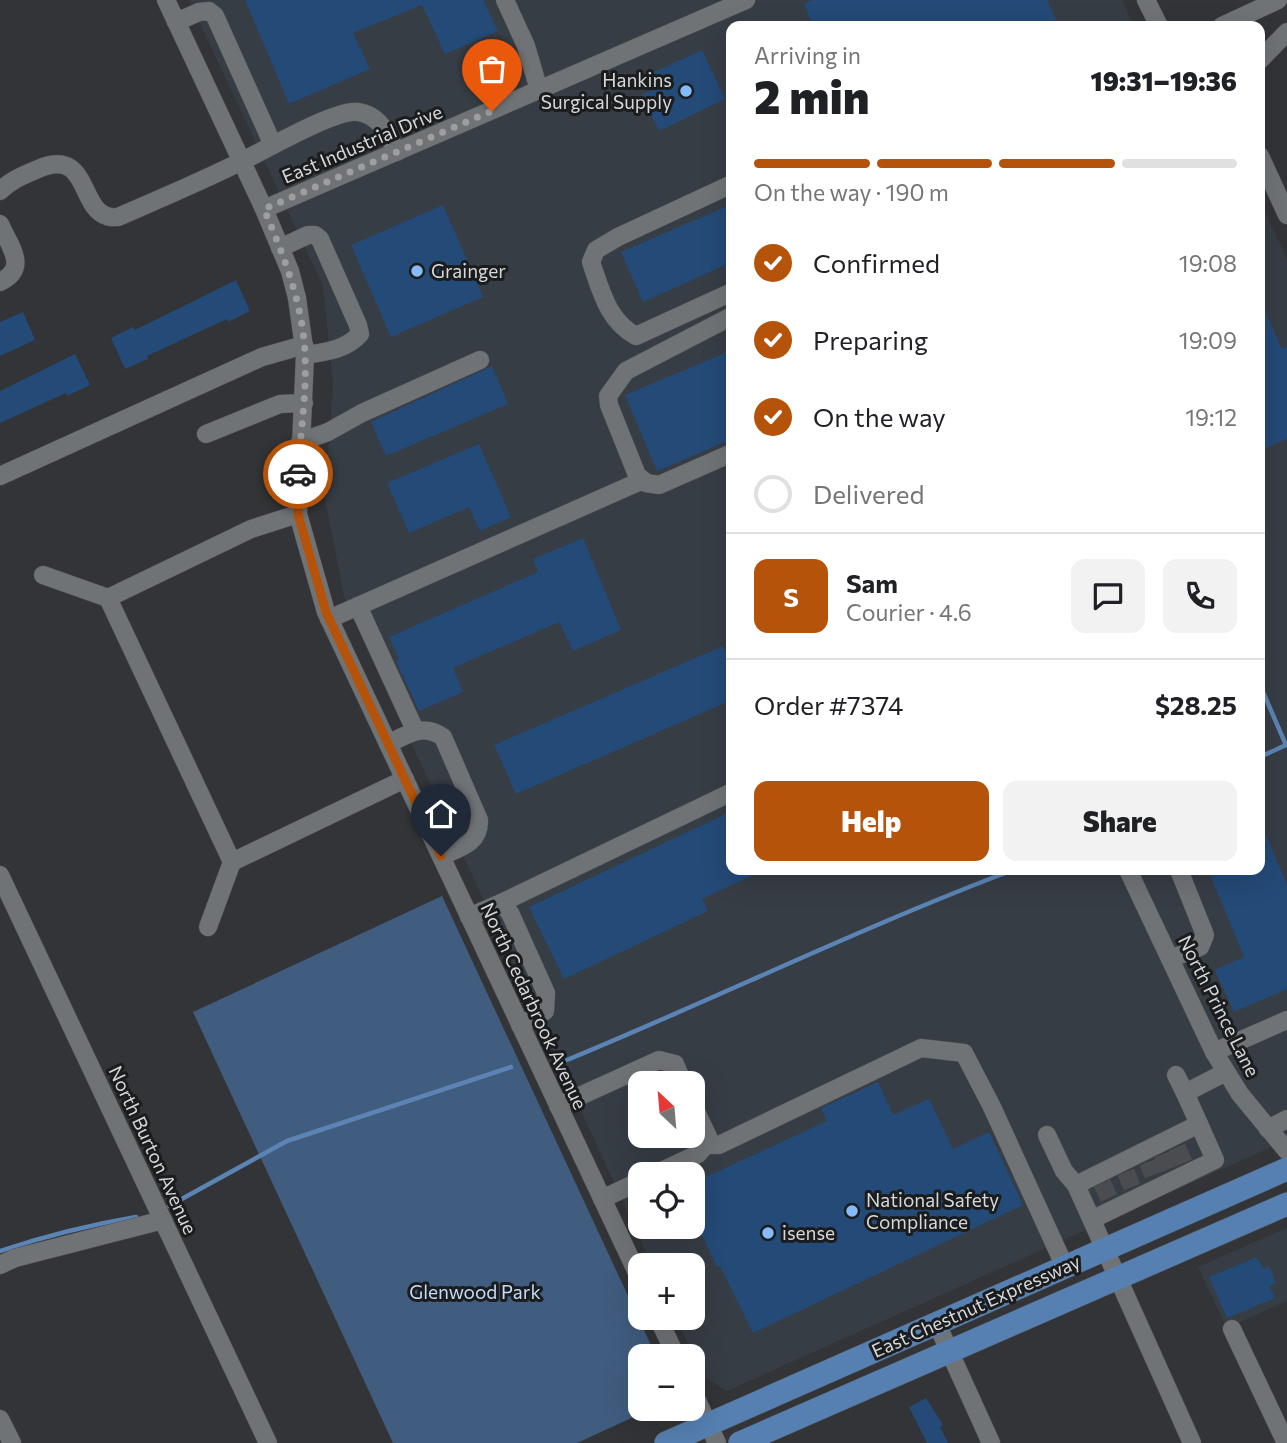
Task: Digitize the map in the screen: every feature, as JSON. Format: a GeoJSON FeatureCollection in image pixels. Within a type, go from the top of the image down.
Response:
{"type":"FeatureCollection","features":[{"type":"Feature","properties":{"kind":"main road","name":"East Chestnut Expressway"},"geometry":{"type":"LineString","coordinates":[[666,1443],[713,1434],[937,1324],[1287,1169]]}},
{"type":"Feature","properties":{"kind":"main road","name":"East Chestnut Expressway"},"geometry":{"type":"LineString","coordinates":[[740,1443],[1287,1204]]}},
{"type":"Feature","properties":{"kind":"street","name":"North Cedarbrook Avenue"},"geometry":{"type":"LineString","coordinates":[[166,0],[264,209],[297,298],[305,350],[298,514],[329,619],[628,1254]]}},
{"type":"Feature","properties":{"kind":"street"},"geometry":{"type":"LineString","coordinates":[[505,0],[526,46],[539,90]]}},
{"type":"Feature","properties":{"kind":"street","name":"East Industrial Drive"},"geometry":{"type":"LineString","coordinates":[[264,209],[746,0]]}},
{"type":"Feature","properties":{"kind":"street"},"geometry":{"type":"LineString","coordinates":[[1146,0],[1156,21]]}},
{"type":"Feature","properties":{"kind":"street"},"geometry":{"type":"LineString","coordinates":[[1233,21],[1278,0]]}},
{"type":"Feature","properties":{"kind":"street"},"geometry":{"type":"LineString","coordinates":[[725,9],[731,21]]}},
{"type":"Feature","properties":{"kind":"street"},"geometry":{"type":"LineString","coordinates":[[176,22],[199,12],[209,11],[215,16],[273,145]]}},
{"type":"Feature","properties":{"kind":"street"},"geometry":{"type":"LineString","coordinates":[[1265,55],[1287,32]]}},
{"type":"Feature","properties":{"kind":"street"},"geometry":{"type":"LineString","coordinates":[[0,191],[18,177],[48,164],[59,163],[70,167],[99,211],[106,216],[118,217],[341,114],[355,112],[372,116],[381,123],[397,152]]}},
{"type":"Feature","properties":{"kind":"street"},"geometry":{"type":"LineString","coordinates":[[1265,167],[1287,215]]}},
{"type":"Feature","properties":{"kind":"street"},"geometry":{"type":"LineString","coordinates":[[726,187],[618,237],[596,250],[591,262],[608,308],[624,329],[636,335],[726,295]]}},
{"type":"Feature","properties":{"kind":"street"},"geometry":{"type":"LineString","coordinates":[[0,224],[16,270],[12,276],[0,282]]}},
{"type":"Feature","properties":{"kind":"street"},"geometry":{"type":"LineString","coordinates":[[0,476],[262,356],[305,350],[332,351],[354,341],[360,334],[358,325],[320,239],[315,235],[308,235],[280,248]]}},
{"type":"Feature","properties":{"kind":"street"},"geometry":{"type":"LineString","coordinates":[[726,319],[626,371],[608,396],[609,405],[637,475],[646,483],[659,485],[726,456]]}},
{"type":"Feature","properties":{"kind":"street"},"geometry":{"type":"LineString","coordinates":[[300,442],[328,432],[362,413],[480,360]]}},
{"type":"Feature","properties":{"kind":"street"},"geometry":{"type":"LineString","coordinates":[[206,434],[281,404],[304,403]]}},
{"type":"Feature","properties":{"kind":"street"},"geometry":{"type":"LineString","coordinates":[[329,619],[643,480]]}},
{"type":"Feature","properties":{"kind":"street"},"geometry":{"type":"LineString","coordinates":[[43,575],[108,598],[251,529],[298,514]]}},
{"type":"Feature","properties":{"kind":"street"},"geometry":{"type":"LineString","coordinates":[[108,598],[232,862]]}},
{"type":"Feature","properties":{"kind":"street"},"geometry":{"type":"LineString","coordinates":[[358,606],[415,730]]}},
{"type":"Feature","properties":{"kind":"street"},"geometry":{"type":"LineString","coordinates":[[388,744],[415,730],[434,731],[443,737],[480,820],[480,831],[474,841],[441,856]]}},
{"type":"Feature","properties":{"kind":"street"},"geometry":{"type":"LineString","coordinates":[[208,927],[232,862],[405,779]]}},
{"type":"Feature","properties":{"kind":"street"},"geometry":{"type":"LineString","coordinates":[[469,918],[726,795]]}},
{"type":"Feature","properties":{"kind":"street","name":"North Burton Avenue"},"geometry":{"type":"LineString","coordinates":[[0,875],[268,1443]]}},
{"type":"Feature","properties":{"kind":"street","name":"North Prince Lane"},"geometry":{"type":"LineString","coordinates":[[1130,875],[1214,1052],[1287,1152]]}},
{"type":"Feature","properties":{"kind":"street"},"geometry":{"type":"LineString","coordinates":[[1170,959],[1200,947],[1205,935],[1180,875]]}},
{"type":"Feature","properties":{"kind":"street"},"geometry":{"type":"LineString","coordinates":[[500,903],[510,913],[546,993],[545,1011],[520,1025]]}},
{"type":"Feature","properties":{"kind":"street"},"geometry":{"type":"LineString","coordinates":[[1214,1052],[1287,1020]]}},
{"type":"Feature","properties":{"kind":"street"},"geometry":{"type":"LineString","coordinates":[[706,1145],[719,1145],[921,1048],[964,1054],[992,1107],[1065,1267]]}},
{"type":"Feature","properties":{"kind":"street"},"geometry":{"type":"LineString","coordinates":[[635,1071],[659,1060],[675,1064],[678,1071]]}},
{"type":"Feature","properties":{"kind":"street"},"geometry":{"type":"LineString","coordinates":[[1185,1093],[1226,1072]]}},
{"type":"Feature","properties":{"kind":"street"},"geometry":{"type":"LineString","coordinates":[[558,1106],[628,1074]]}},
{"type":"Feature","properties":{"kind":"street"},"geometry":{"type":"LineString","coordinates":[[1093,1219],[1106,1191],[1166,1162],[1215,1160],[1176,1075]]}},
{"type":"Feature","properties":{"kind":"street"},"geometry":{"type":"LineString","coordinates":[[1268,1129],[1287,1119]]}},
{"type":"Feature","properties":{"kind":"street"},"geometry":{"type":"LineString","coordinates":[[1076,1185],[1106,1191],[1166,1162],[1199,1124]]}},
{"type":"Feature","properties":{"kind":"street"},"geometry":{"type":"LineString","coordinates":[[680,1162],[698,1154],[710,1141],[705,1130]]}},
{"type":"Feature","properties":{"kind":"street"},"geometry":{"type":"LineString","coordinates":[[1047,1135],[1064,1171],[1076,1185],[1093,1219],[1192,1443]]}},
{"type":"Feature","properties":{"kind":"street"},"geometry":{"type":"LineString","coordinates":[[602,1199],[628,1187]]}},
{"type":"Feature","properties":{"kind":"street"},"geometry":{"type":"LineString","coordinates":[[0,1265],[15,1258],[163,1220]]}},
{"type":"Feature","properties":{"kind":"street"},"geometry":{"type":"LineString","coordinates":[[937,1324],[992,1443]]}},
{"type":"Feature","properties":{"kind":"street"},"geometry":{"type":"LineString","coordinates":[[1232,1329],[1286,1443]]}},
{"type":"Feature","properties":{"kind":"street"},"geometry":{"type":"LineString","coordinates":[[705,1417],[713,1434]]}},
{"type":"Feature","properties":{"kind":"street"},"geometry":{"type":"LineString","coordinates":[[0,1419],[12,1443]]}},
{"type":"Feature","properties":{"kind":"shaded area"},"geometry":{"type":"Polygon","coordinates":[[[189,0],[1122,0],[1132,21],[726,21],[726,875],[1265,875],[1265,213],[1287,259],[1287,1140],[727,1391],[705,1377],[705,1344],[688,1344],[682,1330],[705,1330],[705,1253],[646,1253],[640,1239],[705,1239],[705,1162],[628,1162],[628,1213],[344,597],[325,499],[333,384],[323,286],[189,0]]]}},
{"type":"Feature","properties":{"kind":"shaded area"},"geometry":{"type":"Polygon","coordinates":[[[1287,1228],[1287,1301],[1238,1323],[1225,1324],[1198,1267],[1287,1228]]]}},
{"type":"Feature","properties":{"kind":"green space","name":"Glenwood Park"},"geometry":{"type":"Polygon","coordinates":[[[442,896],[628,1296],[628,1330],[644,1330],[650,1344],[628,1344],[628,1420],[577,1443],[393,1443],[193,1012],[442,896]]]}},
{"type":"Feature","properties":{"kind":"building"},"geometry":{"type":"Polygon","coordinates":[[[245,0],[483,0],[498,31],[445,54],[422,5],[353,33],[370,69],[289,104],[245,0]]]}},
{"type":"Feature","properties":{"kind":"building"},"geometry":{"type":"Polygon","coordinates":[[[812,0],[1047,0],[1057,21],[811,21],[804,4],[812,0]]]}},
{"type":"Feature","properties":{"kind":"building","name":"Hankins Surgical Supply"},"geometry":{"type":"Polygon","coordinates":[[[702,50],[725,99],[659,131],[641,95],[659,87],[652,73],[702,50]]]}},
{"type":"Feature","properties":{"kind":"building","name":"Grainger"},"geometry":{"type":"Polygon","coordinates":[[[443,205],[483,297],[391,337],[351,245],[443,205]]]}},
{"type":"Feature","properties":{"kind":"building"},"geometry":{"type":"Polygon","coordinates":[[[726,207],[726,265],[643,302],[621,252],[726,207]]]}},
{"type":"Feature","properties":{"kind":"building"},"geometry":{"type":"Polygon","coordinates":[[[236,280],[250,311],[147,356],[148,359],[125,369],[111,338],[133,327],[135,330],[236,280]]]}},
{"type":"Feature","properties":{"kind":"building"},"geometry":{"type":"Polygon","coordinates":[[[1265,311],[1282,349],[1287,347],[1287,439],[1265,448],[1265,311]]]}},
{"type":"Feature","properties":{"kind":"building"},"geometry":{"type":"Polygon","coordinates":[[[23,312],[35,340],[0,356],[0,322],[23,312]]]}},
{"type":"Feature","properties":{"kind":"building"},"geometry":{"type":"Polygon","coordinates":[[[726,353],[726,442],[657,471],[625,395],[726,353]]]}},
{"type":"Feature","properties":{"kind":"building"},"geometry":{"type":"Polygon","coordinates":[[[75,354],[90,385],[0,423],[0,391],[75,354]]]}},
{"type":"Feature","properties":{"kind":"building"},"geometry":{"type":"Polygon","coordinates":[[[492,366],[508,404],[386,456],[371,422],[492,366]]]}},
{"type":"Feature","properties":{"kind":"building"},"geometry":{"type":"Polygon","coordinates":[[[479,444],[511,517],[480,531],[469,507],[409,533],[387,483],[479,444]]]}},
{"type":"Feature","properties":{"kind":"building"},"geometry":{"type":"Polygon","coordinates":[[[583,538],[621,630],[573,651],[559,622],[453,668],[463,692],[419,711],[396,661],[399,659],[389,637],[538,572],[533,559],[583,538]]]}},
{"type":"Feature","properties":{"kind":"building"},"geometry":{"type":"Polygon","coordinates":[[[723,646],[726,653],[726,703],[516,794],[494,745],[723,646]]]}},
{"type":"Feature","properties":{"kind":"building"},"geometry":{"type":"Polygon","coordinates":[[[726,814],[726,875],[753,875],[702,899],[708,911],[564,979],[529,907],[726,814]]]}},
{"type":"Feature","properties":{"kind":"building"},"geometry":{"type":"Polygon","coordinates":[[[1265,833],[1287,885],[1287,989],[1234,1012],[1215,970],[1244,957],[1210,875],[1265,875],[1265,833]]]}},
{"type":"Feature","properties":{"kind":"building","name":"National Safety Compliance"},"geometry":{"type":"Polygon","coordinates":[[[878,1082],[893,1115],[929,1099],[953,1149],[989,1132],[1023,1205],[753,1333],[704,1239],[705,1177],[827,1121],[821,1108],[878,1082]]]}},
{"type":"Feature","properties":{"kind":"building"},"geometry":{"type":"Polygon","coordinates":[[[1257,1257],[1263,1269],[1269,1266],[1276,1283],[1269,1286],[1275,1298],[1227,1318],[1209,1277],[1257,1257]]]}},
{"type":"Feature","properties":{"kind":"building"},"geometry":{"type":"Polygon","coordinates":[[[926,1398],[943,1425],[940,1427],[948,1443],[927,1443],[909,1407],[926,1398]]]}},
{"type":"Feature","properties":{"kind":"waterway"},"geometry":{"type":"LineString","coordinates":[[1265,697],[1286,745],[1265,755]]}},
{"type":"Feature","properties":{"kind":"waterway"},"geometry":{"type":"LineString","coordinates":[[567,1060],[901,915],[1000,875]]}},
{"type":"Feature","properties":{"kind":"waterway"},"geometry":{"type":"LineString","coordinates":[[169,1206],[287,1141],[511,1067]]}},
{"type":"Feature","properties":{"kind":"waterway"},"geometry":{"type":"LineString","coordinates":[[0,1251],[67,1231],[136,1217]]}},
{"type":"Feature","properties":{"kind":"tunnel"},"geometry":{"type":"LineString","coordinates":[[1177,1147],[1184,1163]]}},
{"type":"Feature","properties":{"kind":"tunnel"},"geometry":{"type":"LineString","coordinates":[[1163,1154],[1169,1169]]}},
{"type":"Feature","properties":{"kind":"tunnel"},"geometry":{"type":"LineString","coordinates":[[1148,1162],[1153,1175]]}},
{"type":"Feature","properties":{"kind":"tunnel"},"geometry":{"type":"LineString","coordinates":[[1126,1172],[1132,1187]]}},
{"type":"Feature","properties":{"kind":"tunnel"},"geometry":{"type":"LineString","coordinates":[[1102,1183],[1109,1198]]}},
{"type":"Feature","properties":{"kind":"way so far"},"geometry":{"type":"LineString","coordinates":[[298,474],[304,403],[305,355],[302,325],[290,271],[264,209],[492,111]]}},
{"type":"Feature","properties":{"kind":"place","name":"Hankins Surgical Supply"},"geometry":{"type":"Point","coordinates":[686,91]}},
{"type":"Feature","properties":{"kind":"place","name":"Grainger"},"geometry":{"type":"Point","coordinates":[417,271]}},
{"type":"Feature","properties":{"kind":"place","name":"National Safety Compliance"},"geometry":{"type":"Point","coordinates":[852,1211]}},
{"type":"Feature","properties":{"kind":"place","name":"isense"},"geometry":{"type":"Point","coordinates":[768,1233]}},
{"type":"Feature","properties":{"kind":"route"},"geometry":{"type":"LineString","coordinates":[[298,474],[298,514],[306,550],[326,612],[441,856]]}}]}
